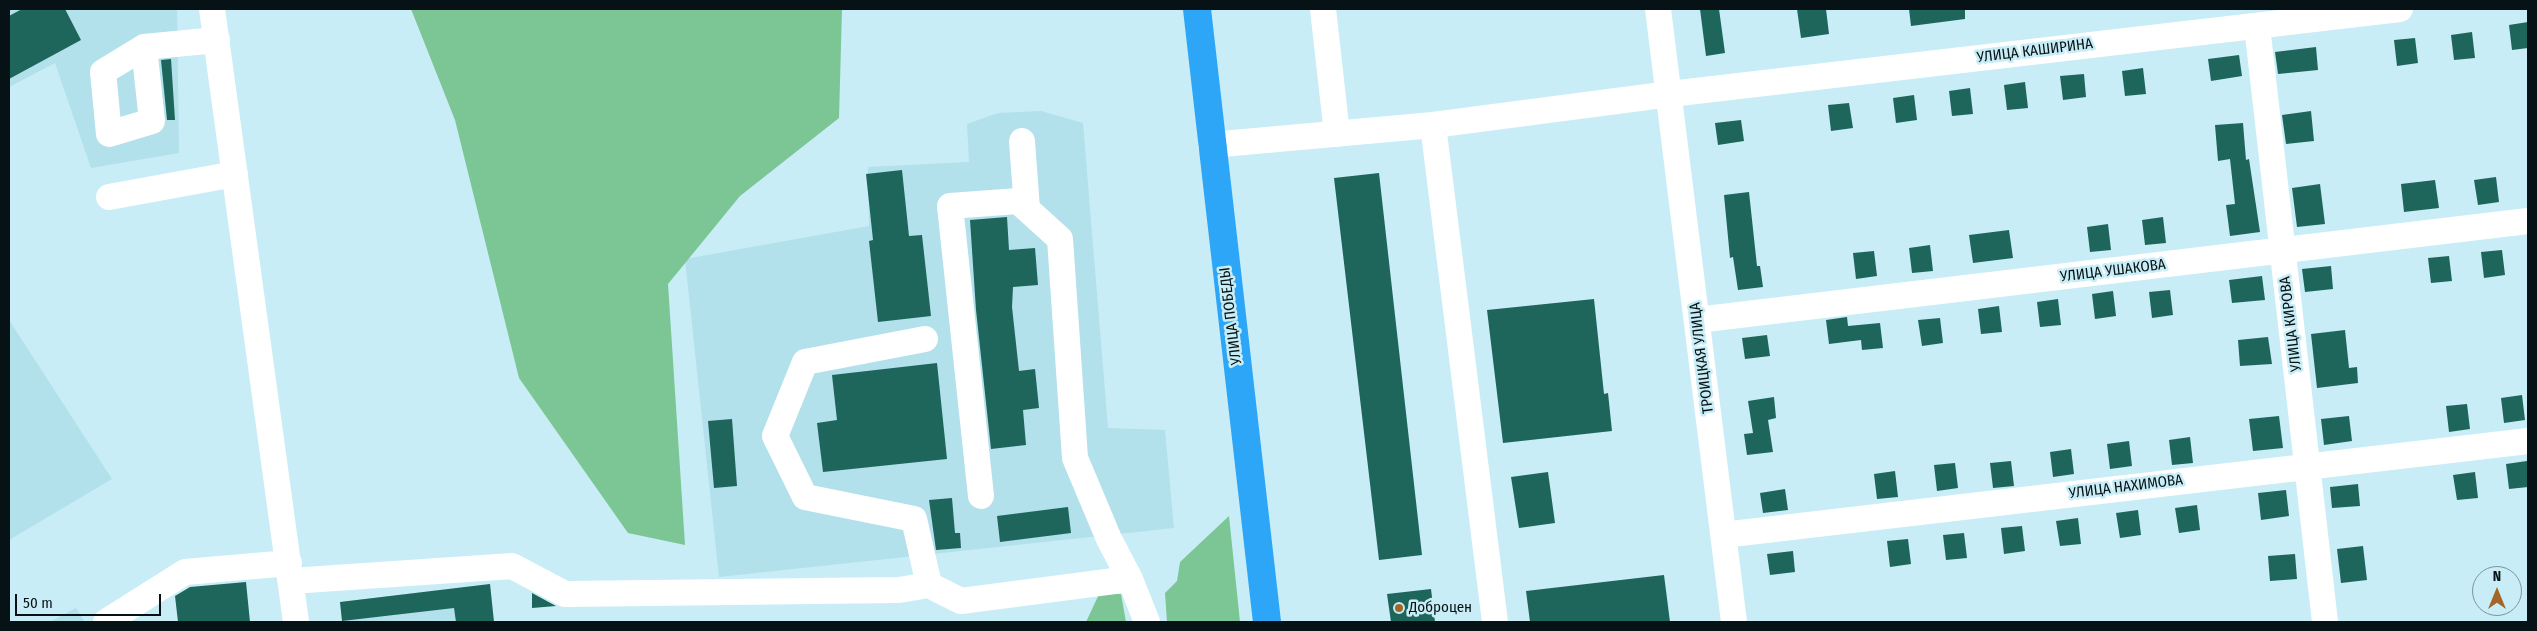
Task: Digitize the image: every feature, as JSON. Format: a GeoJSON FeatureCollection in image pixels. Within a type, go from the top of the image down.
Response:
{"type":"FeatureCollection","features":[{"type":"Feature","properties":{"kind":"highway","name":"УЛИЦА ПОБЕДЫ"},"geometry":{"type":"LineString","coordinates":[[1197,9],[1211,145],[1267,622]]}},
{"type":"Feature","properties":{"kind":"street"},"geometry":{"type":"LineString","coordinates":[[212,9],[296,622]]}},
{"type":"Feature","properties":{"kind":"street"},"geometry":{"type":"LineString","coordinates":[[1323,9],[1337,134]]}},
{"type":"Feature","properties":{"kind":"street","name":"ТРОИЦКАЯ УЛИЦА"},"geometry":{"type":"LineString","coordinates":[[1658,9],[1734,622]]}},
{"type":"Feature","properties":{"kind":"street","name":"УЛИЦА КАШИРИНА"},"geometry":{"type":"LineString","coordinates":[[1211,145],[1433,125],[1670,94],[2257,26],[2315,14],[2400,9]]}},
{"type":"Feature","properties":{"kind":"street","name":"УЛИЦА КИРОВА"},"geometry":{"type":"LineString","coordinates":[[2257,26],[2326,622]]}},
{"type":"Feature","properties":{"kind":"street"},"geometry":{"type":"LineString","coordinates":[[144,47],[217,40]]}},
{"type":"Feature","properties":{"kind":"street"},"geometry":{"type":"LineString","coordinates":[[1433,125],[1495,622]]}},
{"type":"Feature","properties":{"kind":"street"},"geometry":{"type":"LineString","coordinates":[[1022,141],[1027,209]]}},
{"type":"Feature","properties":{"kind":"street"},"geometry":{"type":"LineString","coordinates":[[109,197],[235,174]]}},
{"type":"Feature","properties":{"kind":"street"},"geometry":{"type":"LineString","coordinates":[[981,496],[950,206],[1018,201],[1060,239],[1075,458],[1109,539],[1130,579],[1147,622]]}},
{"type":"Feature","properties":{"kind":"street","name":"УЛИЦА УШАКОВА"},"geometry":{"type":"LineString","coordinates":[[1697,320],[2528,221]]}},
{"type":"Feature","properties":{"kind":"street"},"geometry":{"type":"LineString","coordinates":[[925,339],[805,362],[775,436],[805,497],[914,519],[928,585]]}},
{"type":"Feature","properties":{"kind":"street","name":"УЛИЦА НАХИМОВА"},"geometry":{"type":"LineString","coordinates":[[1723,535],[2308,465],[2528,441]]}},
{"type":"Feature","properties":{"kind":"street"},"geometry":{"type":"LineString","coordinates":[[106,622],[186,572],[290,572],[512,566],[565,594],[899,590],[928,585],[961,601],[1130,579]]}},
{"type":"Feature","properties":{"kind":"shaded area"},"geometry":{"type":"Polygon","coordinates":[[[9,9],[177,9],[179,153],[91,168],[55,63],[9,87],[9,9]]]}},
{"type":"Feature","properties":{"kind":"shaded area"},"geometry":{"type":"Polygon","coordinates":[[[1041,111],[1083,123],[1108,428],[1165,430],[1174,528],[719,577],[685,259],[869,226],[868,167],[969,162],[967,124],[998,113],[1041,111]]]}},
{"type":"Feature","properties":{"kind":"shaded area"},"geometry":{"type":"Polygon","coordinates":[[[9,320],[112,479],[9,540],[9,320]]]}},
{"type":"Feature","properties":{"kind":"shaded area"},"geometry":{"type":"Polygon","coordinates":[[[490,584],[494,622],[342,622],[340,602],[490,584]]]}},
{"type":"Feature","properties":{"kind":"shaded area"},"geometry":{"type":"Polygon","coordinates":[[[76,608],[85,622],[50,622],[76,608]]]}},
{"type":"Feature","properties":{"kind":"green space"},"geometry":{"type":"Polygon","coordinates":[[[411,9],[842,9],[839,118],[740,196],[668,284],[685,545],[628,533],[519,378],[455,120],[411,9]]]}},
{"type":"Feature","properties":{"kind":"green space"},"geometry":{"type":"Polygon","coordinates":[[[1229,516],[1240,622],[1167,622],[1165,593],[1177,581],[1180,562],[1229,516]]]}},
{"type":"Feature","properties":{"kind":"green space"},"geometry":{"type":"Polygon","coordinates":[[[1100,592],[1121,594],[1126,622],[1086,622],[1100,592]]]}},
{"type":"Feature","properties":{"kind":"building"},"geometry":{"type":"Polygon","coordinates":[[[22,9],[65,9],[81,40],[9,79],[9,16],[22,9]]]}},
{"type":"Feature","properties":{"kind":"building"},"geometry":{"type":"Polygon","coordinates":[[[1700,9],[1719,9],[1725,53],[1706,56],[1700,9]]]}},
{"type":"Feature","properties":{"kind":"building"},"geometry":{"type":"Polygon","coordinates":[[[1797,9],[1826,9],[1829,34],[1801,38],[1797,9]]]}},
{"type":"Feature","properties":{"kind":"building"},"geometry":{"type":"Polygon","coordinates":[[[1909,9],[1965,9],[1965,19],[1911,26],[1909,9]]]}},
{"type":"Feature","properties":{"kind":"building"},"geometry":{"type":"Polygon","coordinates":[[[2528,22],[2528,48],[2512,50],[2509,25],[2528,22]]]}},
{"type":"Feature","properties":{"kind":"building"},"geometry":{"type":"Polygon","coordinates":[[[2472,32],[2475,58],[2454,60],[2451,35],[2472,32]]]}},
{"type":"Feature","properties":{"kind":"building"},"geometry":{"type":"Polygon","coordinates":[[[2415,38],[2418,63],[2397,66],[2394,40],[2415,38]]]}},
{"type":"Feature","properties":{"kind":"building"},"geometry":{"type":"Polygon","coordinates":[[[2316,47],[2318,70],[2278,74],[2275,52],[2316,47]]]}},
{"type":"Feature","properties":{"kind":"building"},"geometry":{"type":"Polygon","coordinates":[[[2239,55],[2242,76],[2211,81],[2208,59],[2239,55]]]}},
{"type":"Feature","properties":{"kind":"building"},"geometry":{"type":"Polygon","coordinates":[[[171,59],[175,120],[167,120],[161,60],[171,59]]]}},
{"type":"Feature","properties":{"kind":"building"},"geometry":{"type":"Polygon","coordinates":[[[2143,68],[2146,94],[2125,96],[2122,71],[2143,68]]]}},
{"type":"Feature","properties":{"kind":"building"},"geometry":{"type":"Polygon","coordinates":[[[2084,74],[2086,97],[2063,100],[2060,76],[2084,74]]]}},
{"type":"Feature","properties":{"kind":"building"},"geometry":{"type":"Polygon","coordinates":[[[2025,82],[2028,108],[2007,110],[2004,85],[2025,82]]]}},
{"type":"Feature","properties":{"kind":"building"},"geometry":{"type":"Polygon","coordinates":[[[1970,88],[1973,114],[1952,116],[1949,91],[1970,88]]]}},
{"type":"Feature","properties":{"kind":"building"},"geometry":{"type":"Polygon","coordinates":[[[1914,95],[1917,120],[1896,123],[1893,98],[1914,95]]]}},
{"type":"Feature","properties":{"kind":"building"},"geometry":{"type":"Polygon","coordinates":[[[1849,103],[1853,128],[1831,131],[1828,105],[1849,103]]]}},
{"type":"Feature","properties":{"kind":"building"},"geometry":{"type":"Polygon","coordinates":[[[2311,111],[2314,141],[2286,144],[2282,115],[2311,111]]]}},
{"type":"Feature","properties":{"kind":"building"},"geometry":{"type":"Polygon","coordinates":[[[1741,120],[1744,141],[1718,145],[1715,123],[1741,120]]]}},
{"type":"Feature","properties":{"kind":"building"},"geometry":{"type":"Polygon","coordinates":[[[2243,123],[2246,160],[2249,159],[2260,232],[2230,236],[2226,205],[2235,204],[2230,159],[2218,161],[2215,125],[2243,123]]]}},
{"type":"Feature","properties":{"kind":"building"},"geometry":{"type":"Polygon","coordinates":[[[902,170],[909,236],[922,235],[931,316],[878,322],[869,241],[873,240],[866,174],[902,170]]]}},
{"type":"Feature","properties":{"kind":"building"},"geometry":{"type":"Polygon","coordinates":[[[1379,173],[1422,555],[1379,560],[1334,178],[1379,173]]]}},
{"type":"Feature","properties":{"kind":"building"},"geometry":{"type":"Polygon","coordinates":[[[2496,177],[2499,202],[2478,205],[2474,180],[2496,177]]]}},
{"type":"Feature","properties":{"kind":"building"},"geometry":{"type":"Polygon","coordinates":[[[2435,180],[2439,208],[2404,212],[2401,184],[2435,180]]]}},
{"type":"Feature","properties":{"kind":"building"},"geometry":{"type":"Polygon","coordinates":[[[2320,184],[2325,224],[2297,227],[2292,188],[2320,184]]]}},
{"type":"Feature","properties":{"kind":"building"},"geometry":{"type":"Polygon","coordinates":[[[1749,192],[1757,266],[1760,266],[1763,287],[1738,290],[1733,257],[1730,258],[1724,195],[1749,192]]]}},
{"type":"Feature","properties":{"kind":"building"},"geometry":{"type":"Polygon","coordinates":[[[1007,217],[1009,250],[1035,248],[1038,285],[1013,287],[1012,307],[1019,371],[1035,369],[1039,408],[1023,410],[1026,445],[991,449],[976,310],[970,220],[1007,217]]]}},
{"type":"Feature","properties":{"kind":"building"},"geometry":{"type":"Polygon","coordinates":[[[2163,217],[2166,243],[2145,245],[2142,220],[2163,217]]]}},
{"type":"Feature","properties":{"kind":"building"},"geometry":{"type":"Polygon","coordinates":[[[2108,224],[2111,250],[2090,252],[2087,227],[2108,224]]]}},
{"type":"Feature","properties":{"kind":"building"},"geometry":{"type":"Polygon","coordinates":[[[2009,230],[2013,258],[1973,263],[1969,235],[2009,230]]]}},
{"type":"Feature","properties":{"kind":"building"},"geometry":{"type":"Polygon","coordinates":[[[1930,245],[1933,271],[1912,273],[1909,248],[1930,245]]]}},
{"type":"Feature","properties":{"kind":"building"},"geometry":{"type":"Polygon","coordinates":[[[2502,250],[2505,275],[2484,278],[2481,252],[2502,250]]]}},
{"type":"Feature","properties":{"kind":"building"},"geometry":{"type":"Polygon","coordinates":[[[1874,251],[1877,276],[1856,279],[1853,253],[1874,251]]]}},
{"type":"Feature","properties":{"kind":"building"},"geometry":{"type":"Polygon","coordinates":[[[2449,256],[2452,281],[2431,283],[2428,258],[2449,256]]]}},
{"type":"Feature","properties":{"kind":"building"},"geometry":{"type":"Polygon","coordinates":[[[2331,266],[2333,289],[2305,292],[2302,269],[2331,266]]]}},
{"type":"Feature","properties":{"kind":"building"},"geometry":{"type":"Polygon","coordinates":[[[2262,276],[2265,300],[2232,303],[2229,280],[2262,276]]]}},
{"type":"Feature","properties":{"kind":"building"},"geometry":{"type":"Polygon","coordinates":[[[2170,290],[2173,315],[2152,318],[2149,292],[2170,290]]]}},
{"type":"Feature","properties":{"kind":"building"},"geometry":{"type":"Polygon","coordinates":[[[2113,291],[2116,316],[2095,319],[2092,294],[2113,291]]]}},
{"type":"Feature","properties":{"kind":"building"},"geometry":{"type":"Polygon","coordinates":[[[1594,299],[1604,394],[1608,393],[1612,431],[1503,443],[1487,310],[1594,299]]]}},
{"type":"Feature","properties":{"kind":"building"},"geometry":{"type":"Polygon","coordinates":[[[2058,299],[2061,325],[2040,327],[2037,302],[2058,299]]]}},
{"type":"Feature","properties":{"kind":"building"},"geometry":{"type":"Polygon","coordinates":[[[1999,306],[2002,332],[1981,334],[1978,309],[1999,306]]]}},
{"type":"Feature","properties":{"kind":"building"},"geometry":{"type":"Polygon","coordinates":[[[1847,317],[1848,326],[1880,323],[1883,348],[1862,350],[1861,340],[1829,344],[1826,320],[1847,317]]]}},
{"type":"Feature","properties":{"kind":"building"},"geometry":{"type":"Polygon","coordinates":[[[1940,318],[1943,343],[1922,346],[1918,320],[1940,318]]]}},
{"type":"Feature","properties":{"kind":"building"},"geometry":{"type":"Polygon","coordinates":[[[2345,330],[2349,368],[2357,367],[2358,383],[2317,388],[2311,334],[2345,330]]]}},
{"type":"Feature","properties":{"kind":"building"},"geometry":{"type":"Polygon","coordinates":[[[1767,335],[1770,356],[1745,359],[1742,338],[1767,335]]]}},
{"type":"Feature","properties":{"kind":"building"},"geometry":{"type":"Polygon","coordinates":[[[2268,337],[2272,364],[2240,366],[2238,340],[2268,337]]]}},
{"type":"Feature","properties":{"kind":"building"},"geometry":{"type":"Polygon","coordinates":[[[937,363],[947,459],[823,472],[817,423],[837,420],[832,375],[937,363]]]}},
{"type":"Feature","properties":{"kind":"building"},"geometry":{"type":"Polygon","coordinates":[[[2522,395],[2525,420],[2504,423],[2501,398],[2522,395]]]}},
{"type":"Feature","properties":{"kind":"building"},"geometry":{"type":"Polygon","coordinates":[[[1774,397],[1776,418],[1768,420],[1773,452],[1747,455],[1744,434],[1753,433],[1748,401],[1774,397]]]}},
{"type":"Feature","properties":{"kind":"building"},"geometry":{"type":"Polygon","coordinates":[[[2467,404],[2470,429],[2449,432],[2446,406],[2467,404]]]}},
{"type":"Feature","properties":{"kind":"building"},"geometry":{"type":"Polygon","coordinates":[[[2279,416],[2283,448],[2253,451],[2249,419],[2279,416]]]}},
{"type":"Feature","properties":{"kind":"building"},"geometry":{"type":"Polygon","coordinates":[[[2349,416],[2352,441],[2324,445],[2321,419],[2349,416]]]}},
{"type":"Feature","properties":{"kind":"building"},"geometry":{"type":"Polygon","coordinates":[[[732,419],[737,486],[714,488],[708,421],[732,419]]]}},
{"type":"Feature","properties":{"kind":"building"},"geometry":{"type":"Polygon","coordinates":[[[2190,437],[2193,463],[2172,465],[2169,440],[2190,437]]]}},
{"type":"Feature","properties":{"kind":"building"},"geometry":{"type":"Polygon","coordinates":[[[2129,441],[2132,466],[2110,469],[2107,444],[2129,441]]]}},
{"type":"Feature","properties":{"kind":"building"},"geometry":{"type":"Polygon","coordinates":[[[2071,449],[2074,474],[2053,477],[2050,452],[2071,449]]]}},
{"type":"Feature","properties":{"kind":"building"},"geometry":{"type":"Polygon","coordinates":[[[2011,461],[2014,486],[1993,488],[1990,463],[2011,461]]]}},
{"type":"Feature","properties":{"kind":"building"},"geometry":{"type":"Polygon","coordinates":[[[2527,461],[2528,487],[2509,489],[2506,464],[2527,461]]]}},
{"type":"Feature","properties":{"kind":"building"},"geometry":{"type":"Polygon","coordinates":[[[1955,463],[1958,488],[1937,491],[1934,465],[1955,463]]]}},
{"type":"Feature","properties":{"kind":"building"},"geometry":{"type":"Polygon","coordinates":[[[1895,471],[1898,497],[1877,499],[1874,474],[1895,471]]]}},
{"type":"Feature","properties":{"kind":"building"},"geometry":{"type":"Polygon","coordinates":[[[1548,472],[1555,523],[1519,528],[1511,477],[1548,472]]]}},
{"type":"Feature","properties":{"kind":"building"},"geometry":{"type":"Polygon","coordinates":[[[2475,472],[2478,498],[2457,500],[2453,475],[2475,472]]]}},
{"type":"Feature","properties":{"kind":"building"},"geometry":{"type":"Polygon","coordinates":[[[2358,484],[2360,506],[2332,508],[2330,487],[2358,484]]]}},
{"type":"Feature","properties":{"kind":"building"},"geometry":{"type":"Polygon","coordinates":[[[1785,489],[1788,510],[1763,513],[1760,493],[1785,489]]]}},
{"type":"Feature","properties":{"kind":"building"},"geometry":{"type":"Polygon","coordinates":[[[2286,490],[2289,516],[2261,520],[2258,493],[2286,490]]]}},
{"type":"Feature","properties":{"kind":"building"},"geometry":{"type":"Polygon","coordinates":[[[952,498],[955,533],[960,533],[961,548],[936,550],[929,500],[952,498]]]}},
{"type":"Feature","properties":{"kind":"building"},"geometry":{"type":"Polygon","coordinates":[[[2197,505],[2200,530],[2179,533],[2175,508],[2197,505]]]}},
{"type":"Feature","properties":{"kind":"building"},"geometry":{"type":"Polygon","coordinates":[[[1068,507],[1071,533],[1000,542],[997,516],[1068,507]]]}},
{"type":"Feature","properties":{"kind":"building"},"geometry":{"type":"Polygon","coordinates":[[[2138,510],[2141,535],[2120,538],[2116,513],[2138,510]]]}},
{"type":"Feature","properties":{"kind":"building"},"geometry":{"type":"Polygon","coordinates":[[[2078,518],[2081,544],[2060,546],[2056,521],[2078,518]]]}},
{"type":"Feature","properties":{"kind":"building"},"geometry":{"type":"Polygon","coordinates":[[[2022,526],[2025,551],[2004,554],[2001,528],[2022,526]]]}},
{"type":"Feature","properties":{"kind":"building"},"geometry":{"type":"Polygon","coordinates":[[[1964,533],[1967,558],[1946,560],[1943,535],[1964,533]]]}},
{"type":"Feature","properties":{"kind":"building"},"geometry":{"type":"Polygon","coordinates":[[[1908,539],[1911,564],[1890,567],[1887,541],[1908,539]]]}},
{"type":"Feature","properties":{"kind":"building"},"geometry":{"type":"Polygon","coordinates":[[[2363,546],[2367,580],[2341,583],[2337,549],[2363,546]]]}},
{"type":"Feature","properties":{"kind":"building"},"geometry":{"type":"Polygon","coordinates":[[[1793,551],[1795,572],[1770,575],[1767,554],[1793,551]]]}},
{"type":"Feature","properties":{"kind":"building"},"geometry":{"type":"Polygon","coordinates":[[[2295,554],[2297,579],[2270,581],[2268,556],[2295,554]]]}},
{"type":"Feature","properties":{"kind":"building"},"geometry":{"type":"Polygon","coordinates":[[[1664,575],[1670,622],[1530,622],[1526,591],[1664,575]]]}},
{"type":"Feature","properties":{"kind":"building"},"geometry":{"type":"Polygon","coordinates":[[[246,582],[250,622],[178,622],[175,596],[190,587],[246,582]]]}},
{"type":"Feature","properties":{"kind":"building"},"geometry":{"type":"Polygon","coordinates":[[[490,584],[494,622],[456,622],[454,608],[342,621],[340,602],[490,584]]]}},
{"type":"Feature","properties":{"kind":"building"},"geometry":{"type":"Polygon","coordinates":[[[1431,589],[1435,622],[1391,622],[1387,594],[1431,589]]]}},
{"type":"Feature","properties":{"kind":"building"},"geometry":{"type":"Polygon","coordinates":[[[532,593],[556,606],[532,608],[532,593]]]}},
{"type":"Feature","properties":{"kind":"place","name":"Доброцен"},"geometry":{"type":"Point","coordinates":[1399,608]}}]}
